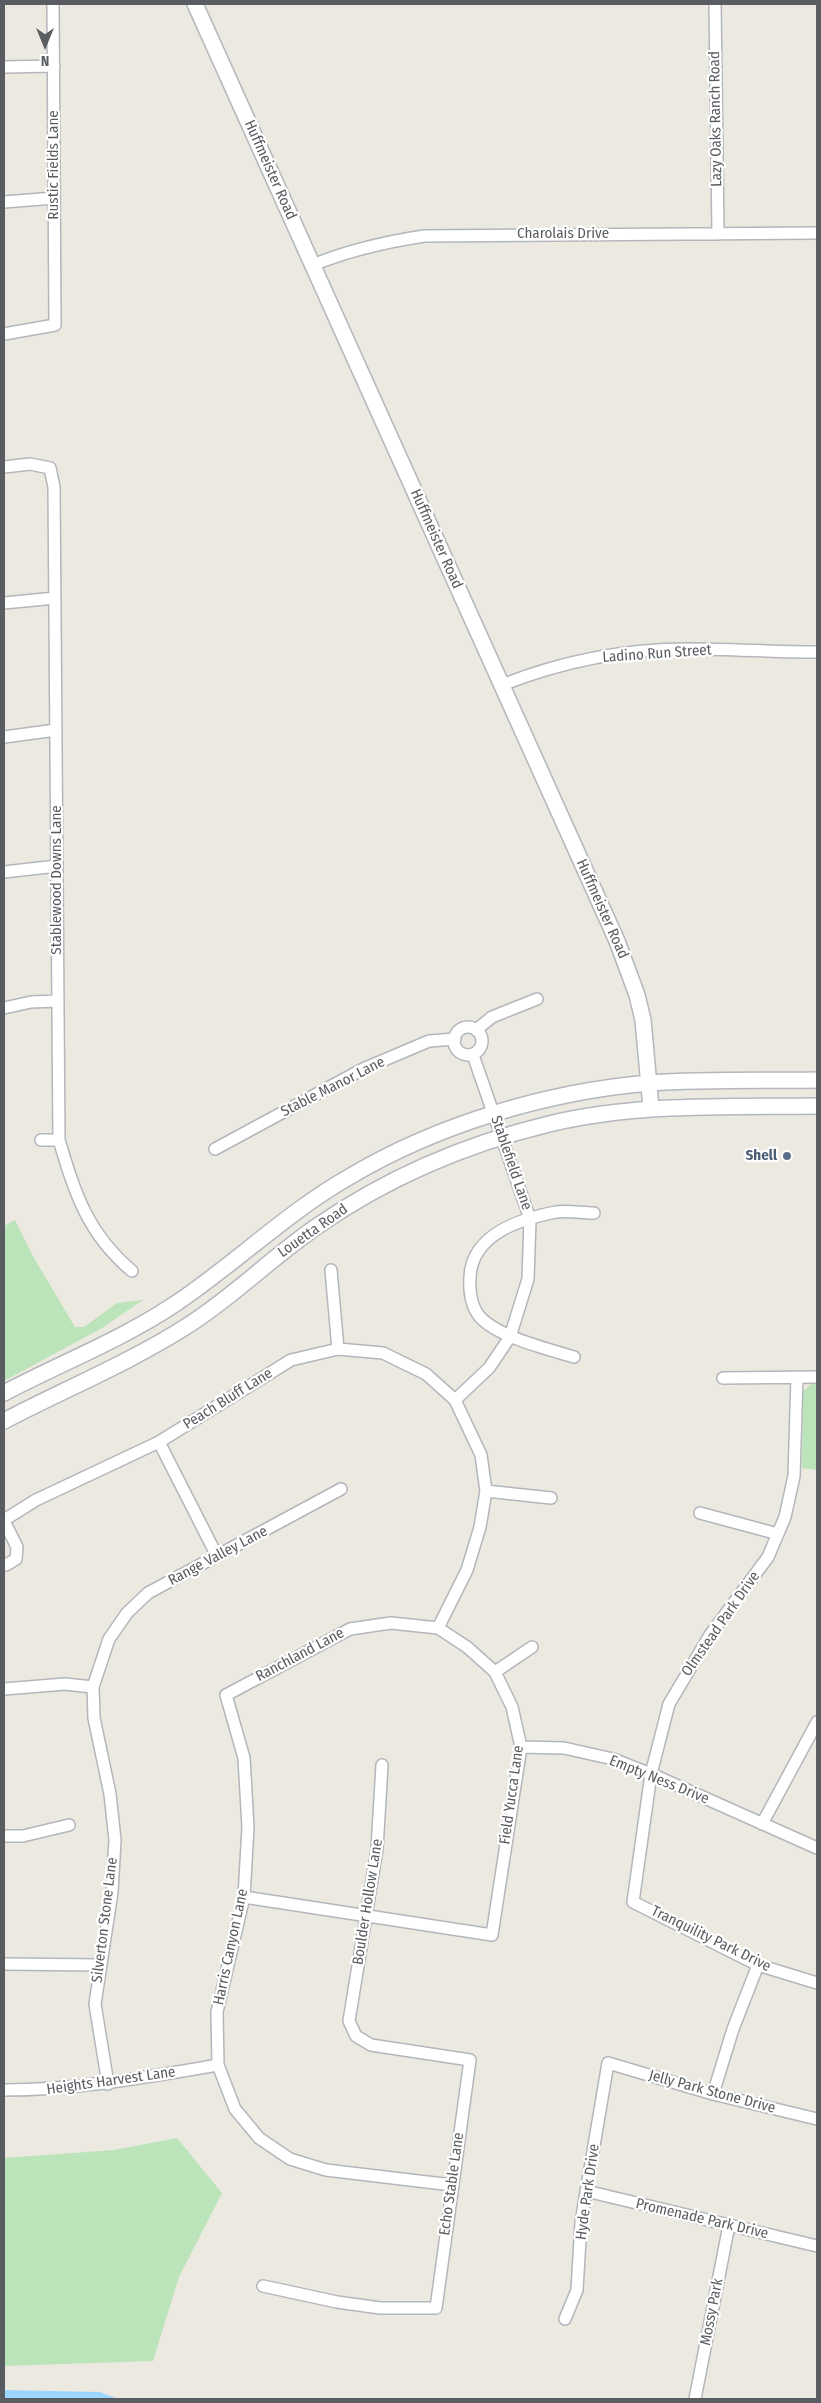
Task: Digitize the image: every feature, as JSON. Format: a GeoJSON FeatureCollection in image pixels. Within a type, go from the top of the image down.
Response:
{"type":"FeatureCollection","features":[{"type":"Feature","properties":{"kind":"main road","name":"Huffmeister Road"},"geometry":{"type":"LineString","coordinates":[[195,4],[630,974],[642,1020],[650,1083],[651,1108]]}},
{"type":"Feature","properties":{"kind":"main road"},"geometry":{"type":"LineString","coordinates":[[650,1083],[817,1080]]}},
{"type":"Feature","properties":{"kind":"main road","name":"Louetta Road"},"geometry":{"type":"LineString","coordinates":[[4,1392],[88,1353],[134,1329],[175,1304],[301,1207],[350,1176],[399,1151],[494,1114],[590,1090],[650,1083]]}},
{"type":"Feature","properties":{"kind":"main road"},"geometry":{"type":"LineString","coordinates":[[651,1108],[817,1106]]}},
{"type":"Feature","properties":{"kind":"main road","name":"Louetta Road"},"geometry":{"type":"LineString","coordinates":[[4,1421],[100,1376],[189,1325],[316,1227],[363,1197],[410,1173],[502,1137],[594,1114],[651,1108]]}},
{"type":"Feature","properties":{"kind":"main road"},"geometry":{"type":"LineString","coordinates":[[301,1207],[316,1227]]}},
{"type":"Feature","properties":{"kind":"main road"},"geometry":{"type":"LineString","coordinates":[[134,1329],[146,1350]]}},
{"type":"Feature","properties":{"kind":"street","name":"Rustic Fields Lane"},"geometry":{"type":"LineString","coordinates":[[4,334],[55,325],[53,4]]}},
{"type":"Feature","properties":{"kind":"street","name":"Lazy Oaks Ranch Road"},"geometry":{"type":"LineString","coordinates":[[715,4],[718,234]]}},
{"type":"Feature","properties":{"kind":"street"},"geometry":{"type":"LineString","coordinates":[[4,66],[54,66]]}},
{"type":"Feature","properties":{"kind":"street"},"geometry":{"type":"LineString","coordinates":[[4,202],[54,198]]}},
{"type":"Feature","properties":{"kind":"street","name":"Charolais Drive"},"geometry":{"type":"LineString","coordinates":[[313,265],[341,253],[380,242],[424,236],[817,232]]}},
{"type":"Feature","properties":{"kind":"street","name":"Stablewood Downs Lane"},"geometry":{"type":"LineString","coordinates":[[4,467],[30,464],[50,468],[54,487],[59,1140],[75,1194],[90,1223],[119,1260],[132,1271]]}},
{"type":"Feature","properties":{"kind":"street"},"geometry":{"type":"LineString","coordinates":[[4,604],[55,598]]}},
{"type":"Feature","properties":{"kind":"street","name":"Ladino Run Street"},"geometry":{"type":"LineString","coordinates":[[502,685],[543,668],[593,658],[641,652],[686,649],[817,652]]}},
{"type":"Feature","properties":{"kind":"street"},"geometry":{"type":"LineString","coordinates":[[4,737],[56,730]]}},
{"type":"Feature","properties":{"kind":"street"},"geometry":{"type":"LineString","coordinates":[[4,872],[57,866]]}},
{"type":"Feature","properties":{"kind":"street"},"geometry":{"type":"LineString","coordinates":[[476,1030],[492,1017],[537,999]]}},
{"type":"Feature","properties":{"kind":"street"},"geometry":{"type":"LineString","coordinates":[[4,1008],[31,1002],[58,1001]]}},
{"type":"Feature","properties":{"kind":"street"},"geometry":{"type":"LineString","coordinates":[[463,1028],[476,1030],[482,1036],[478,1052],[463,1054],[458,1051],[455,1039],[459,1031],[463,1028]]}},
{"type":"Feature","properties":{"kind":"street","name":"Stable Manor Lane"},"geometry":{"type":"LineString","coordinates":[[215,1149],[363,1069],[429,1041],[455,1039]]}},
{"type":"Feature","properties":{"kind":"street","name":"Stablefield Lane"},"geometry":{"type":"LineString","coordinates":[[455,1400],[489,1368],[510,1337],[528,1279],[530,1219],[473,1054]]}},
{"type":"Feature","properties":{"kind":"street"},"geometry":{"type":"LineString","coordinates":[[41,1140],[59,1140]]}},
{"type":"Feature","properties":{"kind":"street"},"geometry":{"type":"LineString","coordinates":[[574,1357],[510,1337],[480,1317],[469,1292],[470,1265],[484,1242],[509,1225],[558,1212],[594,1213]]}},
{"type":"Feature","properties":{"kind":"street"},"geometry":{"type":"LineString","coordinates":[[331,1270],[338,1349]]}},
{"type":"Feature","properties":{"kind":"street","name":"Peach Bluff Lane"},"geometry":{"type":"LineString","coordinates":[[4,1520],[36,1500],[159,1442],[291,1360],[338,1349],[383,1353],[426,1374],[455,1400]]}},
{"type":"Feature","properties":{"kind":"street","name":"Olmstead Park Drive"},"geometry":{"type":"LineString","coordinates":[[634,1902],[651,1774],[669,1704],[710,1635],[768,1557],[785,1517],[794,1476],[797,1377]]}},
{"type":"Feature","properties":{"kind":"street"},"geometry":{"type":"LineString","coordinates":[[723,1378],[817,1377]]}},
{"type":"Feature","properties":{"kind":"street"},"geometry":{"type":"LineString","coordinates":[[438,1628],[467,1570],[480,1527],[486,1491],[481,1455],[455,1400]]}},
{"type":"Feature","properties":{"kind":"street"},"geometry":{"type":"LineString","coordinates":[[159,1442],[217,1556]]}},
{"type":"Feature","properties":{"kind":"street","name":"Range Valley Lane"},"geometry":{"type":"LineString","coordinates":[[109,1639],[127,1613],[148,1593],[341,1489]]}},
{"type":"Feature","properties":{"kind":"street"},"geometry":{"type":"LineString","coordinates":[[486,1491],[551,1498]]}},
{"type":"Feature","properties":{"kind":"street"},"geometry":{"type":"LineString","coordinates":[[700,1513],[778,1534]]}},
{"type":"Feature","properties":{"kind":"street"},"geometry":{"type":"LineString","coordinates":[[4,1520],[17,1547],[16,1559],[6,1565],[4,1564]]}},
{"type":"Feature","properties":{"kind":"street","name":"Ranchland Lane"},"geometry":{"type":"LineString","coordinates":[[226,1695],[350,1629],[391,1623],[438,1628]]}},
{"type":"Feature","properties":{"kind":"street","name":"Field Yucca Lane"},"geometry":{"type":"LineString","coordinates":[[366,1916],[492,1935],[521,1747],[512,1707],[495,1672],[467,1647],[438,1628]]}},
{"type":"Feature","properties":{"kind":"street","name":"Silverton Stone Lane"},"geometry":{"type":"LineString","coordinates":[[108,2084],[95,2004],[99,1965],[112,1892],[115,1840],[110,1794],[94,1718],[92,1687],[109,1639]]}},
{"type":"Feature","properties":{"kind":"street"},"geometry":{"type":"LineString","coordinates":[[495,1672],[532,1647]]}},
{"type":"Feature","properties":{"kind":"street"},"geometry":{"type":"LineString","coordinates":[[4,1690],[65,1684],[92,1687]]}},
{"type":"Feature","properties":{"kind":"street","name":"Harris Canyon Lane"},"geometry":{"type":"LineString","coordinates":[[226,1695],[244,1758],[248,1827],[244,1897],[217,2012],[218,2065],[235,2109],[259,2138],[290,2159],[326,2170],[452,2185]]}},
{"type":"Feature","properties":{"kind":"street"},"geometry":{"type":"LineString","coordinates":[[762,1824],[817,1722]]}},
{"type":"Feature","properties":{"kind":"street","name":"Empty Ness Drive"},"geometry":{"type":"LineString","coordinates":[[521,1747],[564,1748],[613,1759],[817,1848]]}},
{"type":"Feature","properties":{"kind":"street","name":"Boulder Hollow Lane"},"geometry":{"type":"LineString","coordinates":[[382,1766],[377,1849],[349,2021],[356,2036],[371,2045],[470,2060]]}},
{"type":"Feature","properties":{"kind":"street"},"geometry":{"type":"LineString","coordinates":[[4,1836],[23,1836],[69,1825]]}},
{"type":"Feature","properties":{"kind":"street"},"geometry":{"type":"LineString","coordinates":[[244,1897],[366,1916]]}},
{"type":"Feature","properties":{"kind":"street","name":"Tranquility Park Drive"},"geometry":{"type":"LineString","coordinates":[[634,1902],[758,1965],[817,1983]]}},
{"type":"Feature","properties":{"kind":"street"},"geometry":{"type":"LineString","coordinates":[[4,1964],[99,1965]]}},
{"type":"Feature","properties":{"kind":"street"},"geometry":{"type":"LineString","coordinates":[[713,2094],[733,2029],[758,1965]]}},
{"type":"Feature","properties":{"kind":"street","name":"Echo Stable Lane"},"geometry":{"type":"LineString","coordinates":[[263,2286],[346,2304],[380,2308],[436,2308],[470,2060]]}},
{"type":"Feature","properties":{"kind":"street","name":"Jelly Park Stone Drive"},"geometry":{"type":"LineString","coordinates":[[608,2063],[713,2094],[817,2119]]}},
{"type":"Feature","properties":{"kind":"street","name":"Hyde Park Drive"},"geometry":{"type":"LineString","coordinates":[[565,2319],[577,2290],[581,2222],[608,2063]]}},
{"type":"Feature","properties":{"kind":"street","name":"Heights Harvest Lane"},"geometry":{"type":"LineString","coordinates":[[4,2090],[36,2090],[108,2084],[218,2065]]}},
{"type":"Feature","properties":{"kind":"street","name":"Promenade Park Drive"},"geometry":{"type":"LineString","coordinates":[[586,2191],[817,2246]]}},
{"type":"Feature","properties":{"kind":"street","name":"Mossy Park"},"geometry":{"type":"LineString","coordinates":[[695,2399],[728,2225]]}},
{"type":"Feature","properties":{"kind":"green space"},"geometry":{"type":"Polygon","coordinates":[[[15,1220],[34,1258],[75,1327],[84,1327],[117,1303],[143,1300],[102,1328],[4,1381],[4,1226],[15,1220]]]}},
{"type":"Feature","properties":{"kind":"green space"},"geometry":{"type":"Polygon","coordinates":[[[811,1384],[817,1384],[817,1470],[802,1468],[803,1392],[811,1384]]]}},
{"type":"Feature","properties":{"kind":"green space"},"geometry":{"type":"Polygon","coordinates":[[[177,2138],[222,2193],[179,2277],[153,2361],[4,2366],[4,2158],[114,2150],[177,2138]]]}},
{"type":"Feature","properties":{"kind":"water"},"geometry":{"type":"Polygon","coordinates":[[[4,2390],[100,2392],[118,2399],[4,2399],[4,2390]]]}},
{"type":"Feature","properties":{"kind":"place","name":"Shell"},"geometry":{"type":"Point","coordinates":[787,1156]}}]}
